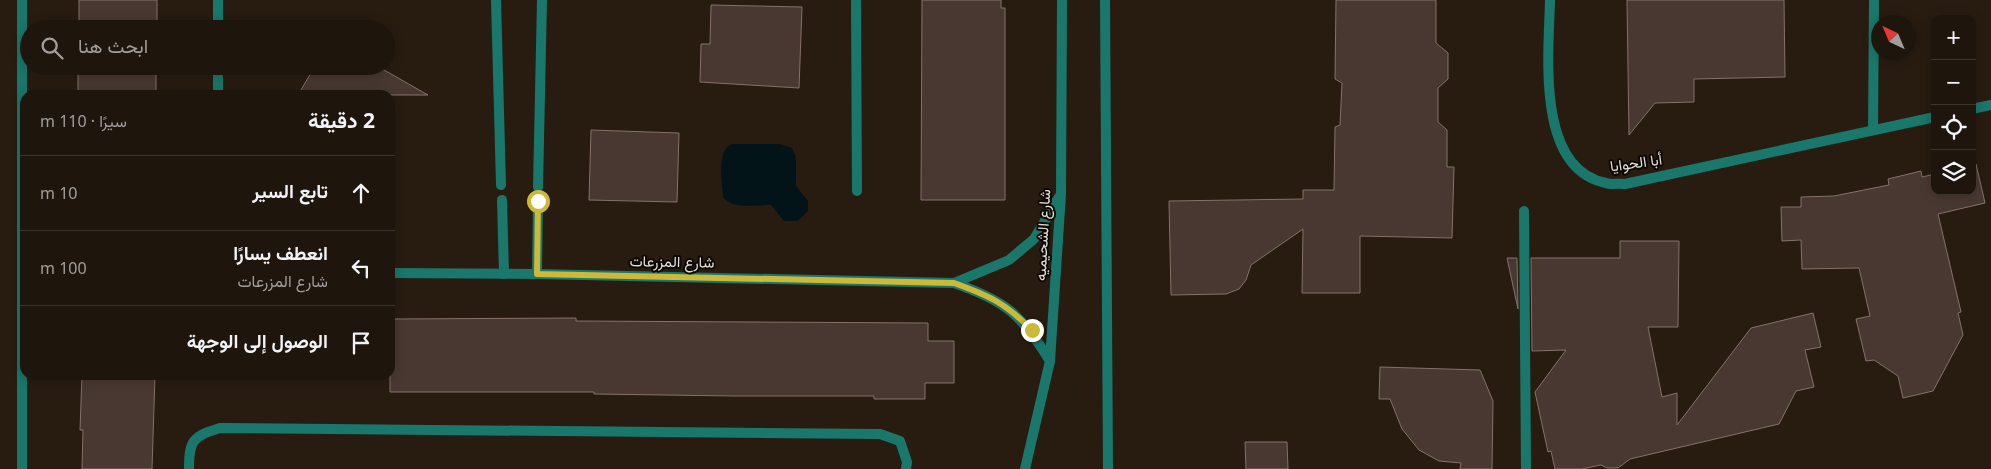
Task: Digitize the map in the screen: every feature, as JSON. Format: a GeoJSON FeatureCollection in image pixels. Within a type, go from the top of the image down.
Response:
{"type":"FeatureCollection","features":[{"type":"Feature","properties":{"kind":"street"},"geometry":{"type":"LineString","coordinates":[[22,0],[22,20]]}},
{"type":"Feature","properties":{"kind":"street"},"geometry":{"type":"LineString","coordinates":[[218,0],[218,20]]}},
{"type":"Feature","properties":{"kind":"street"},"geometry":{"type":"LineString","coordinates":[[496,0],[501,186]]}},
{"type":"Feature","properties":{"kind":"street"},"geometry":{"type":"LineString","coordinates":[[538,187],[542,0]]}},
{"type":"Feature","properties":{"kind":"street"},"geometry":{"type":"LineString","coordinates":[[856,0],[857,190]]}},
{"type":"Feature","properties":{"kind":"street","name":"شارع الشحيميه"},"geometry":{"type":"LineString","coordinates":[[1025,469],[1050,361],[1061,194],[1062,0]]}},
{"type":"Feature","properties":{"kind":"street"},"geometry":{"type":"LineString","coordinates":[[1105,0],[1108,469]]}},
{"type":"Feature","properties":{"kind":"street","name":"أبا الحوايا"},"geometry":{"type":"LineString","coordinates":[[1550,0],[1549,86],[1553,117],[1561,145],[1574,166],[1586,175],[1606,184],[1625,184],[1931,118]]}},
{"type":"Feature","properties":{"kind":"street"},"geometry":{"type":"LineString","coordinates":[[1873,130],[1874,0]]}},
{"type":"Feature","properties":{"kind":"street"},"geometry":{"type":"LineString","coordinates":[[22,75],[22,90]]}},
{"type":"Feature","properties":{"kind":"street"},"geometry":{"type":"LineString","coordinates":[[218,75],[218,90]]}},
{"type":"Feature","properties":{"kind":"street"},"geometry":{"type":"LineString","coordinates":[[1976,108],[1991,105]]}},
{"type":"Feature","properties":{"kind":"street","name":"شارع المزرعات"},"geometry":{"type":"LineString","coordinates":[[954,283],[1010,260],[1034,239],[1061,194]]}},
{"type":"Feature","properties":{"kind":"street"},"geometry":{"type":"LineString","coordinates":[[502,200],[504,274]]}},
{"type":"Feature","properties":{"kind":"street"},"geometry":{"type":"LineString","coordinates":[[537,274],[538,201]]}},
{"type":"Feature","properties":{"kind":"street"},"geometry":{"type":"LineString","coordinates":[[1524,211],[1526,469]]}},
{"type":"Feature","properties":{"kind":"street","name":"شارع المزرعات"},"geometry":{"type":"LineString","coordinates":[[395,273],[537,274],[954,283],[989,295],[1010,309],[1032,330],[1050,361]]}},
{"type":"Feature","properties":{"kind":"street"},"geometry":{"type":"LineString","coordinates":[[22,380],[22,469]]}},
{"type":"Feature","properties":{"kind":"street"},"geometry":{"type":"LineString","coordinates":[[189,469],[189,450],[199,434],[220,428],[880,434],[900,442],[907,462],[906,469]]}},
{"type":"Feature","properties":{"kind":"shaded area"},"geometry":{"type":"Polygon","coordinates":[[[732,144],[779,144],[792,148],[796,157],[796,186],[808,201],[808,211],[798,221],[784,221],[771,205],[733,204],[723,197],[722,159],[727,147],[732,144]]]}},
{"type":"Feature","properties":{"kind":"building"},"geometry":{"type":"Polygon","coordinates":[[[79,0],[157,0],[157,20],[79,20],[79,0]]]}},
{"type":"Feature","properties":{"kind":"building"},"geometry":{"type":"Polygon","coordinates":[[[922,0],[1001,0],[1001,8],[1005,8],[1005,200],[921,200],[922,0]]]}},
{"type":"Feature","properties":{"kind":"building"},"geometry":{"type":"Polygon","coordinates":[[[1336,0],[1436,0],[1436,43],[1448,53],[1448,79],[1438,88],[1438,122],[1447,130],[1447,167],[1454,167],[1452,238],[1360,236],[1360,293],[1302,293],[1303,229],[1251,265],[1246,280],[1239,289],[1226,294],[1171,295],[1169,201],[1303,199],[1303,190],[1334,190],[1335,127],[1340,125],[1342,83],[1335,79],[1336,0]]]}},
{"type":"Feature","properties":{"kind":"building"},"geometry":{"type":"Polygon","coordinates":[[[1627,0],[1784,0],[1785,77],[1694,79],[1694,102],[1655,103],[1629,135],[1627,0]]]}},
{"type":"Feature","properties":{"kind":"building"},"geometry":{"type":"Polygon","coordinates":[[[711,5],[802,7],[799,88],[700,82],[701,44],[710,44],[711,5]]]}},
{"type":"Feature","properties":{"kind":"building"},"geometry":{"type":"Polygon","coordinates":[[[78,75],[156,75],[156,90],[78,90],[78,75]]]}},
{"type":"Feature","properties":{"kind":"building"},"geometry":{"type":"Polygon","coordinates":[[[310,75],[393,75],[428,95],[395,95],[395,90],[301,90],[310,75]]]}},
{"type":"Feature","properties":{"kind":"building"},"geometry":{"type":"Polygon","coordinates":[[[591,130],[679,133],[677,202],[589,200],[591,130]]]}},
{"type":"Feature","properties":{"kind":"building"},"geometry":{"type":"Polygon","coordinates":[[[1976,164],[1985,203],[1938,214],[1961,312],[1958,313],[1963,335],[1933,391],[1903,398],[1898,376],[1874,360],[1866,361],[1856,319],[1870,316],[1859,268],[1802,269],[1801,240],[1782,241],[1781,207],[1801,207],[1801,197],[1834,196],[1889,185],[1888,179],[1921,171],[1922,177],[1931,175],[1931,195],[1976,195],[1976,164]]]}},
{"type":"Feature","properties":{"kind":"building"},"geometry":{"type":"Polygon","coordinates":[[[1620,241],[1679,241],[1678,327],[1648,327],[1662,397],[1677,393],[1677,425],[1751,328],[1813,313],[1821,347],[1805,350],[1814,387],[1796,391],[1779,424],[1630,459],[1618,468],[1607,468],[1601,465],[1582,469],[1555,469],[1551,451],[1548,452],[1535,392],[1566,350],[1532,351],[1531,258],[1620,258],[1620,241]]]}},
{"type":"Feature","properties":{"kind":"building"},"geometry":{"type":"Polygon","coordinates":[[[1507,258],[1517,258],[1518,309],[1507,258]]]}},
{"type":"Feature","properties":{"kind":"building"},"geometry":{"type":"Polygon","coordinates":[[[576,318],[576,321],[928,323],[928,341],[954,341],[954,383],[925,383],[925,399],[874,399],[874,396],[594,394],[594,392],[390,392],[390,380],[395,380],[395,319],[576,318]]]}},
{"type":"Feature","properties":{"kind":"building"},"geometry":{"type":"Polygon","coordinates":[[[1380,367],[1480,370],[1493,401],[1492,469],[1460,469],[1461,463],[1439,461],[1419,450],[1402,429],[1390,399],[1379,399],[1380,367]]]}},
{"type":"Feature","properties":{"kind":"building"},"geometry":{"type":"Polygon","coordinates":[[[82,380],[155,380],[152,469],[82,469],[83,430],[80,430],[82,380]]]}},
{"type":"Feature","properties":{"kind":"building"},"geometry":{"type":"Polygon","coordinates":[[[1245,442],[1287,442],[1288,469],[1246,469],[1245,442]]]}},
{"type":"Feature","properties":{"kind":"route"},"geometry":{"type":"LineString","coordinates":[[538,201],[537,274],[954,283],[989,295],[1010,309],[1032,330]]}}]}
